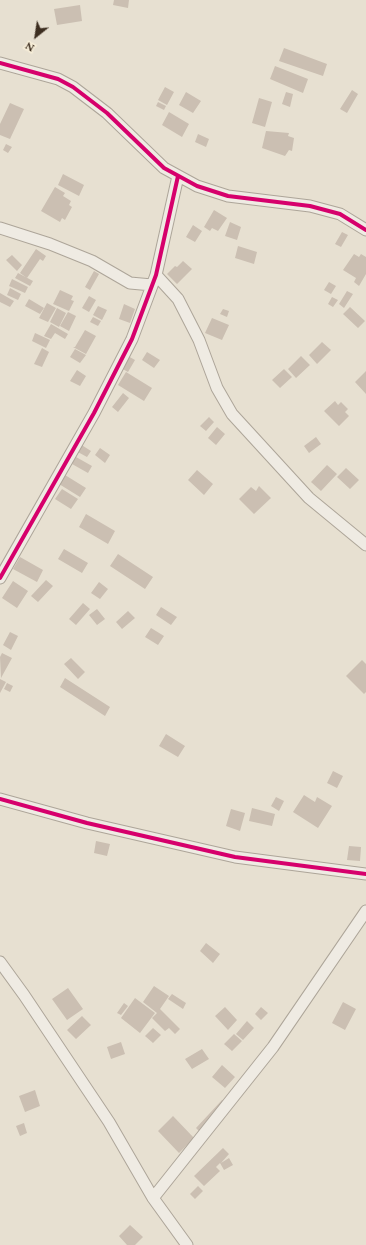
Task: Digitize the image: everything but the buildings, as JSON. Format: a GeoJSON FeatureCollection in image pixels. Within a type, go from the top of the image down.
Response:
{"type":"FeatureCollection","features":[{"type":"Feature","properties":{"kind":"street"},"geometry":{"type":"LineString","coordinates":[[0,64],[58,79],[73,87],[107,113],[164,168],[197,186],[228,196],[310,206],[340,214],[366,230]]}},
{"type":"Feature","properties":{"kind":"street"},"geometry":{"type":"LineString","coordinates":[[0,578],[94,413],[132,339],[154,280],[178,176]]}},
{"type":"Feature","properties":{"kind":"street"},"geometry":{"type":"LineString","coordinates":[[0,228],[50,244],[92,261],[130,283],[154,280],[178,300],[199,340],[217,388],[232,414],[309,498],[366,545]]}},
{"type":"Feature","properties":{"kind":"street"},"geometry":{"type":"LineString","coordinates":[[0,799],[87,823],[235,857],[366,874]]}},
{"type":"Feature","properties":{"kind":"street"},"geometry":{"type":"LineString","coordinates":[[153,1198],[273,1047],[366,911]]}},
{"type":"Feature","properties":{"kind":"street"},"geometry":{"type":"LineString","coordinates":[[0,962],[24,995],[109,1122],[153,1198],[187,1245]]}},
{"type":"Feature","properties":{"kind":"cycle path"},"geometry":{"type":"LineString","coordinates":[[0,63],[58,79],[73,87],[107,113],[164,168],[197,186],[228,196],[310,206],[340,214],[366,230]]}},
{"type":"Feature","properties":{"kind":"cycle path"},"geometry":{"type":"LineString","coordinates":[[0,578],[94,413],[132,339],[156,275],[178,176]]}},
{"type":"Feature","properties":{"kind":"cycle path"},"geometry":{"type":"LineString","coordinates":[[0,799],[87,823],[235,857],[366,874]]}}]}
